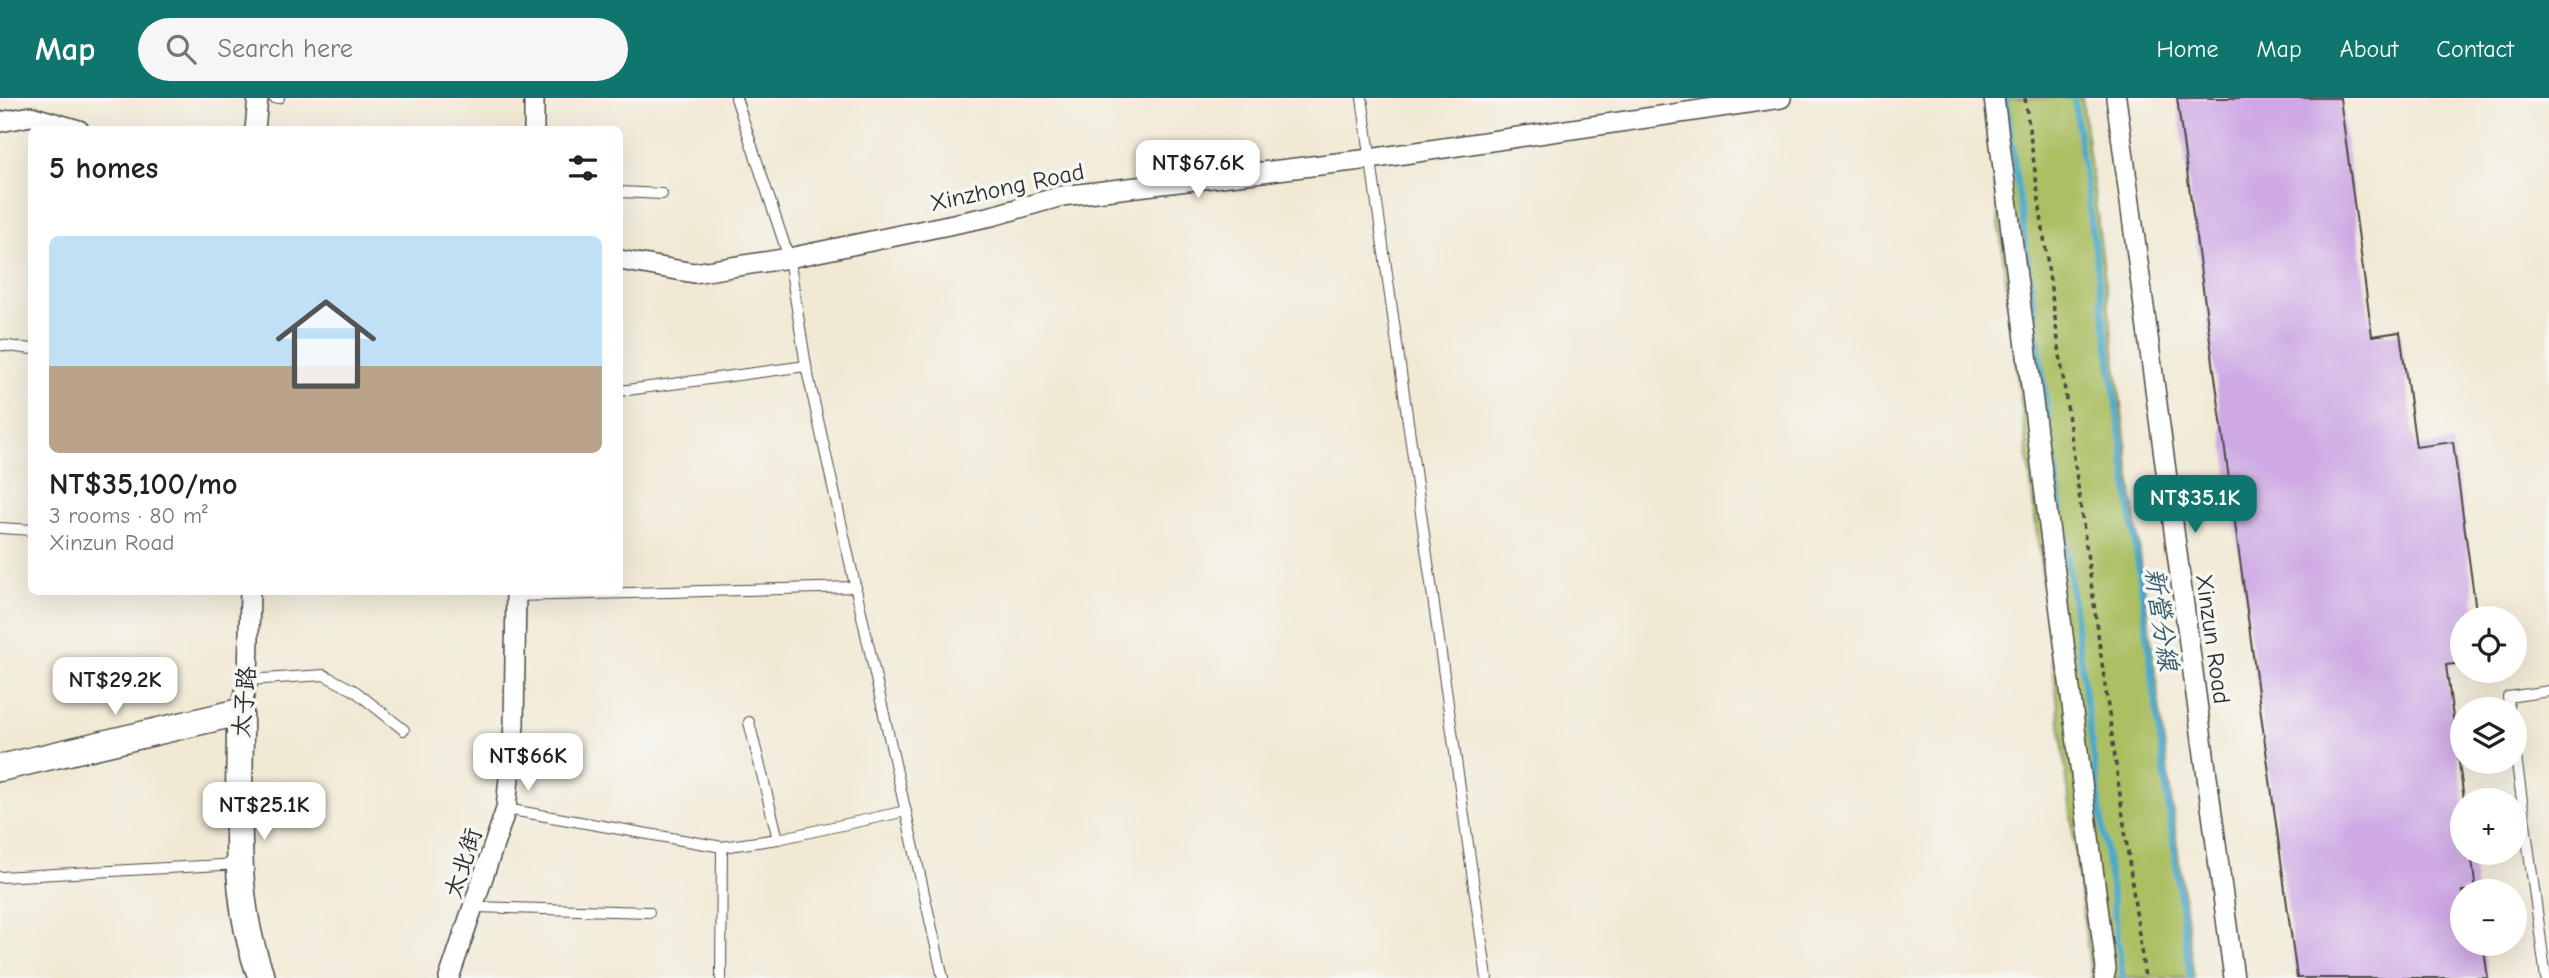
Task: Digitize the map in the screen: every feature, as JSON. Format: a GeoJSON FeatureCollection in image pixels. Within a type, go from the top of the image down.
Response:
{"type":"FeatureCollection","features":[{"type":"Feature","properties":{"kind":"street"},"geometry":{"type":"LineString","coordinates":[[255,126],[258,98]]}},
{"type":"Feature","properties":{"kind":"street"},"geometry":{"type":"LineString","coordinates":[[534,98],[534,126]]}},
{"type":"Feature","properties":{"kind":"street","name":"Xinzhong Road"},"geometry":{"type":"LineString","coordinates":[[623,261],[694,273],[789,258],[992,216],[1062,196],[1370,159],[1781,98]]}},
{"type":"Feature","properties":{"kind":"street"},"geometry":{"type":"LineString","coordinates":[[1994,98],[2105,956],[2105,978]]}},
{"type":"Feature","properties":{"kind":"street","name":"Xinzun Road"},"geometry":{"type":"LineString","coordinates":[[2116,98],[2234,978]]}},
{"type":"Feature","properties":{"kind":"street"},"geometry":{"type":"LineString","coordinates":[[0,122],[31,116],[65,126]]}},
{"type":"Feature","properties":{"kind":"street","name":"太子路"},"geometry":{"type":"LineString","coordinates":[[250,595],[248,680],[240,712],[241,864],[250,947],[262,978]]}},
{"type":"Feature","properties":{"kind":"street","name":"太北街"},"geometry":{"type":"LineString","coordinates":[[449,978],[476,907],[506,809],[514,725],[516,595]]}},
{"type":"Feature","properties":{"kind":"street"},"geometry":{"type":"LineString","coordinates":[[0,768],[240,712]]}},
{"type":"Feature","properties":{"kind":"lane"},"geometry":{"type":"LineString","coordinates":[[736,98],[789,258],[806,366],[943,978]]}},
{"type":"Feature","properties":{"kind":"lane"},"geometry":{"type":"LineString","coordinates":[[1362,98],[1487,978]]}},
{"type":"Feature","properties":{"kind":"lane"},"geometry":{"type":"LineString","coordinates":[[623,192],[662,194]]}},
{"type":"Feature","properties":{"kind":"lane"},"geometry":{"type":"LineString","coordinates":[[0,345],[28,348]]}},
{"type":"Feature","properties":{"kind":"lane"},"geometry":{"type":"LineString","coordinates":[[623,391],[806,366]]}},
{"type":"Feature","properties":{"kind":"lane"},"geometry":{"type":"LineString","coordinates":[[0,528],[28,530]]}},
{"type":"Feature","properties":{"kind":"lane"},"geometry":{"type":"LineString","coordinates":[[623,592],[856,587]]}},
{"type":"Feature","properties":{"kind":"lane"},"geometry":{"type":"LineString","coordinates":[[248,680],[324,675],[355,691],[404,730]]}},
{"type":"Feature","properties":{"kind":"lane"},"geometry":{"type":"LineString","coordinates":[[2508,697],[2549,691]]}},
{"type":"Feature","properties":{"kind":"lane"},"geometry":{"type":"LineString","coordinates":[[749,722],[778,839]]}},
{"type":"Feature","properties":{"kind":"lane"},"geometry":{"type":"LineString","coordinates":[[2518,774],[2546,978]]}},
{"type":"Feature","properties":{"kind":"lane"},"geometry":{"type":"LineString","coordinates":[[506,809],[722,847],[778,839],[906,811]]}},
{"type":"Feature","properties":{"kind":"lane"},"geometry":{"type":"LineString","coordinates":[[721,978],[722,847]]}},
{"type":"Feature","properties":{"kind":"lane"},"geometry":{"type":"LineString","coordinates":[[0,877],[241,864]]}},
{"type":"Feature","properties":{"kind":"lane"},"geometry":{"type":"LineString","coordinates":[[476,907],[649,912]]}},
{"type":"Feature","properties":{"kind":"path"},"geometry":{"type":"LineString","coordinates":[[2025,98],[2145,978]]}},
{"type":"Feature","properties":{"kind":"green space"},"geometry":{"type":"Polygon","coordinates":[[[1984,98],[2082,98],[2194,978],[2091,978],[1984,98]]]}},
{"type":"Feature","properties":{"kind":"building"},"geometry":{"type":"Polygon","coordinates":[[[2177,98],[2340,98],[2372,336],[2400,332],[2416,447],[2453,442],[2475,606],[2450,606],[2450,664],[2446,665],[2450,697],[2450,774],[2461,774],[2462,788],[2450,788],[2450,865],[2473,865],[2474,879],[2450,879],[2450,956],[2485,956],[2488,978],[2297,978],[2177,98]]]}},
{"type":"Feature","properties":{"kind":"waterway"},"geometry":{"type":"LineString","coordinates":[[2006,98],[2123,978]]}},
{"type":"Feature","properties":{"kind":"waterway","name":"新營分線"},"geometry":{"type":"LineString","coordinates":[[2074,98],[2141,587],[2190,978]]}}]}
